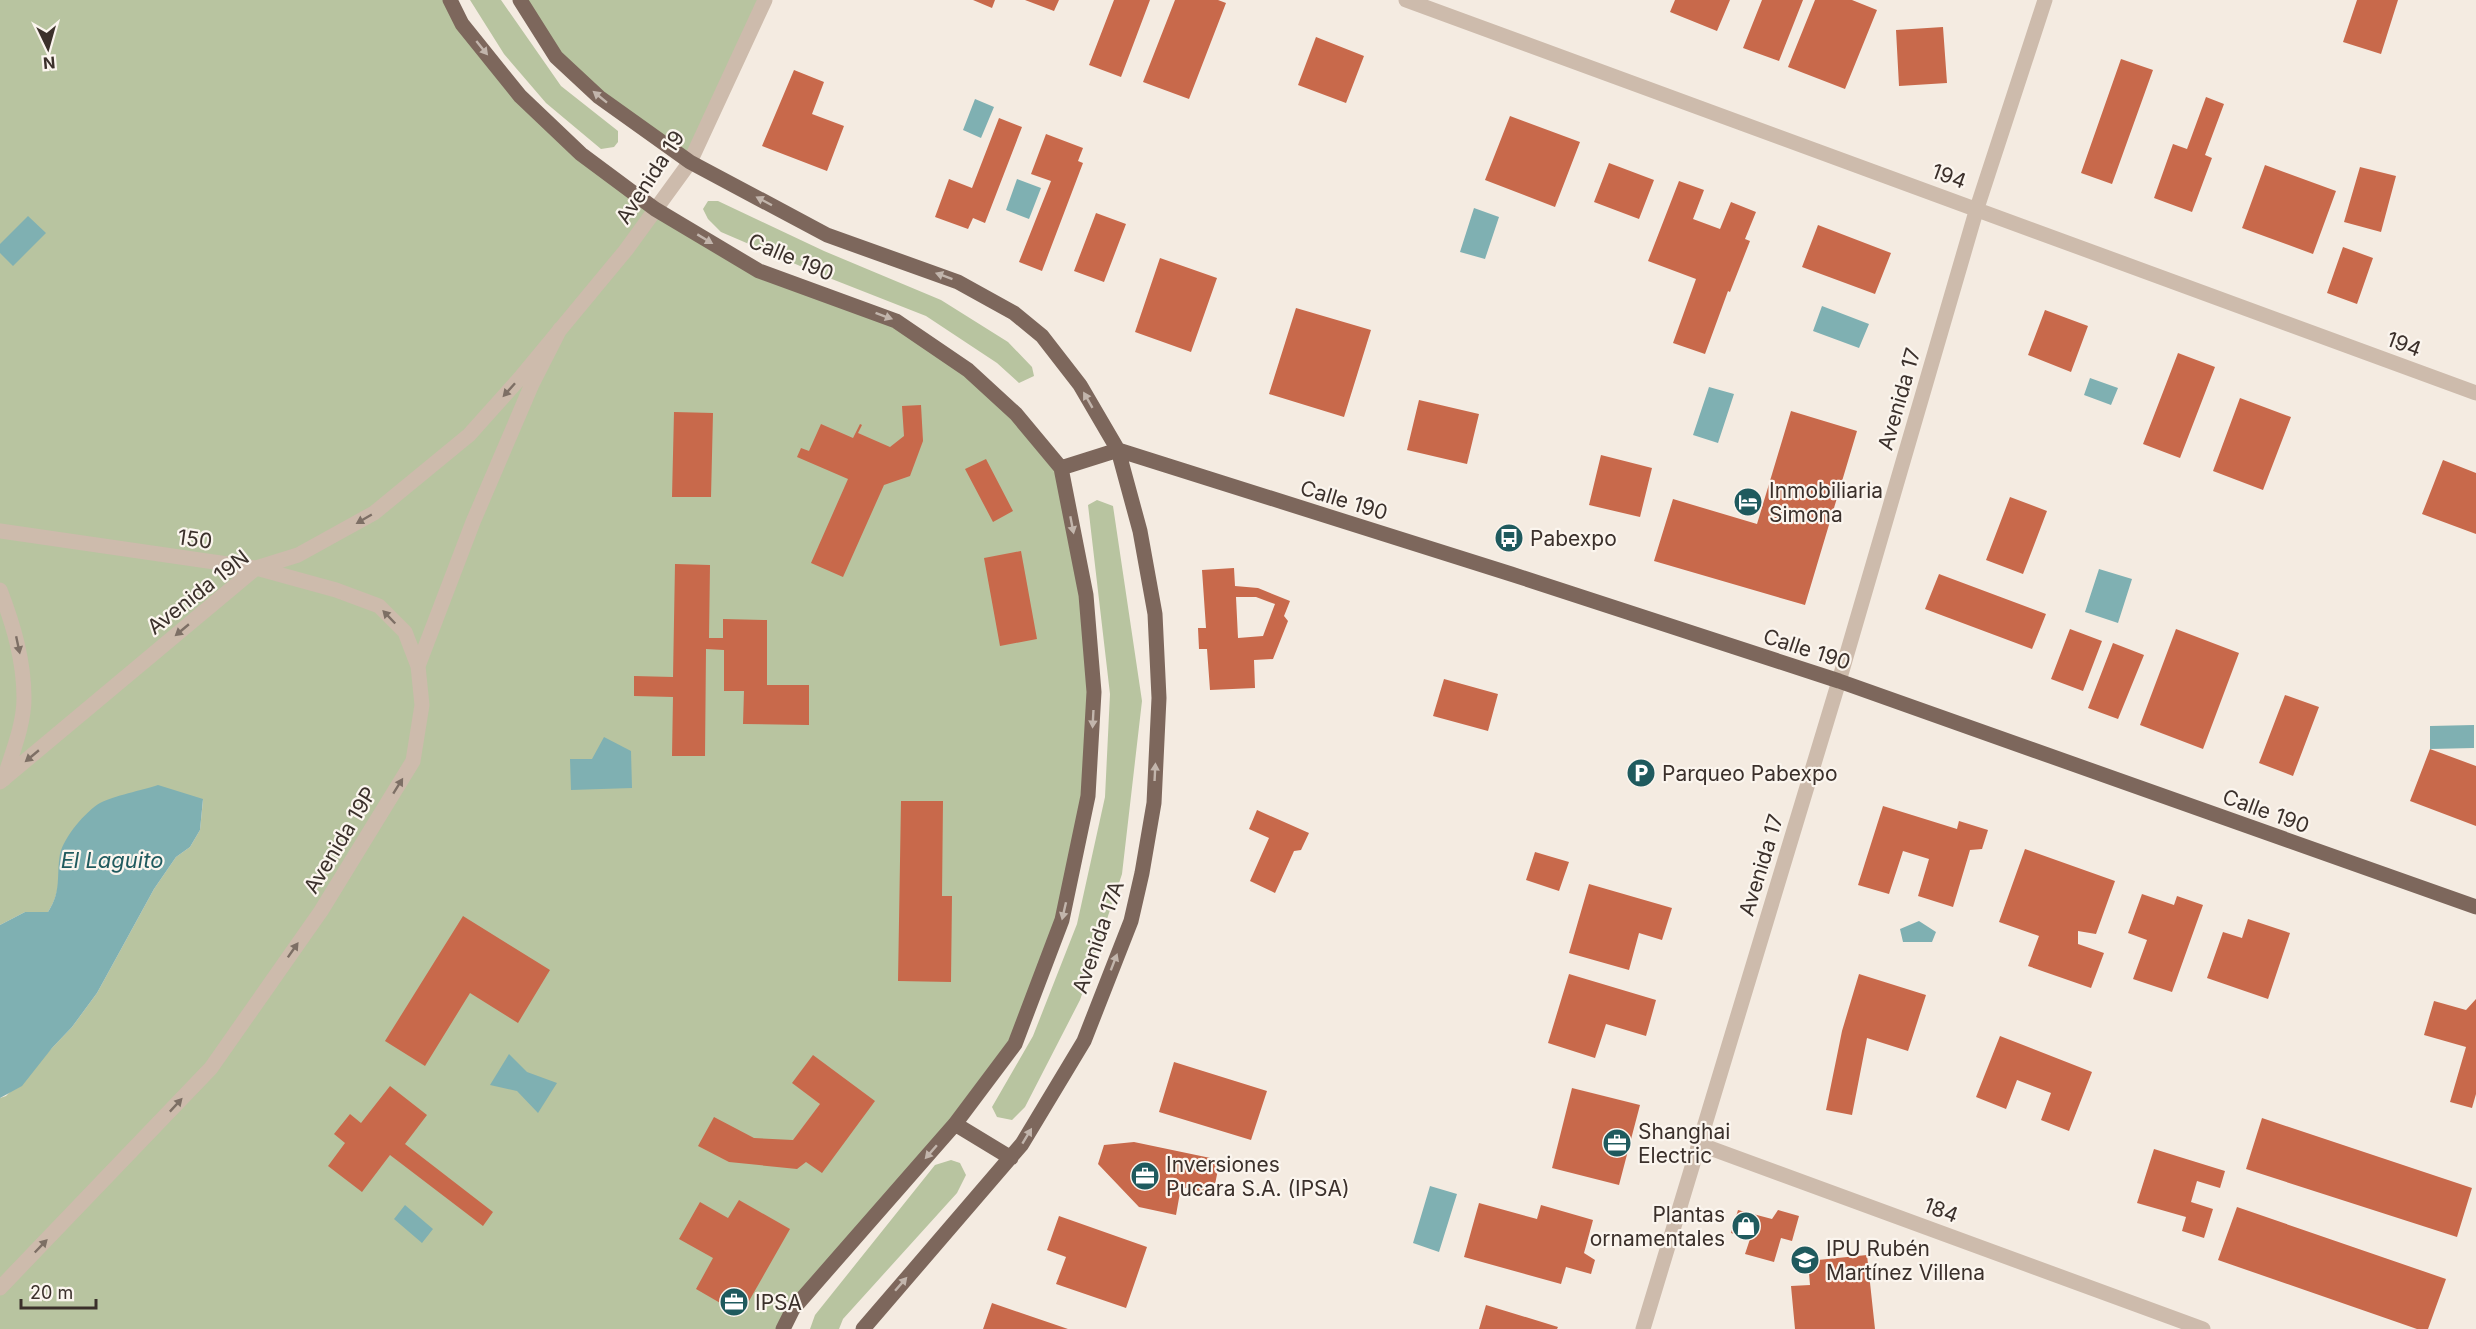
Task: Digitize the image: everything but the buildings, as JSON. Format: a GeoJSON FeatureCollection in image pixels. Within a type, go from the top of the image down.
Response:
{"type":"FeatureCollection","features":[{"type":"Feature","properties":{"kind":"main road","name":"Calle 190"},"geometry":{"type":"LineString","coordinates":[[450,0],[462,24],[520,96],[581,154],[655,209],[759,271],[896,321],[968,370],[1016,414],[1061,468]]}},
{"type":"Feature","properties":{"kind":"main road","name":"Calle 190"},"geometry":{"type":"LineString","coordinates":[[520,0],[556,57],[599,97],[690,162],[828,235],[958,282],[1014,313],[1042,336],[1080,385],[1118,450],[1839,681],[2476,908]]}},
{"type":"Feature","properties":{"kind":"main road"},"geometry":{"type":"LineString","coordinates":[[1061,468],[1118,450]]}},
{"type":"Feature","properties":{"kind":"main road","name":"Avenida 17A"},"geometry":{"type":"LineString","coordinates":[[863,1329],[1022,1144],[1088,1030],[1131,921],[1154,802],[1159,698],[1155,614],[1140,531],[1118,450]]}},
{"type":"Feature","properties":{"kind":"main road","name":"Avenida 17A"},"geometry":{"type":"LineString","coordinates":[[783,1329],[793,1309],[955,1124],[1015,1044],[1062,920],[1089,796],[1094,692],[1086,595],[1061,468]]}},
{"type":"Feature","properties":{"kind":"main road"},"geometry":{"type":"LineString","coordinates":[[955,1124],[1011,1158]]}},
{"type":"Feature","properties":{"kind":"street","name":"Avenida 19"},"geometry":{"type":"LineString","coordinates":[[560,329],[626,250],[690,162],[765,0]]}},
{"type":"Feature","properties":{"kind":"street","name":"194"},"geometry":{"type":"LineString","coordinates":[[1406,0],[2476,393]]}},
{"type":"Feature","properties":{"kind":"street","name":"Avenida 17"},"geometry":{"type":"LineString","coordinates":[[1642,1329],[1839,681],[1977,208],[2045,0]]}},
{"type":"Feature","properties":{"kind":"street","name":"Avenida 19N"},"geometry":{"type":"LineString","coordinates":[[2,780],[256,568],[298,555],[333,536],[374,513],[414,482],[469,435],[560,329]]}},
{"type":"Feature","properties":{"kind":"street","name":"Avenida 19P"},"geometry":{"type":"LineString","coordinates":[[0,1288],[211,1068],[321,911],[413,761],[422,705],[418,666],[473,522],[532,384],[560,329]]}},
{"type":"Feature","properties":{"kind":"street","name":"150"},"geometry":{"type":"LineString","coordinates":[[0,531],[256,568],[336,590],[379,606],[405,632],[418,666]]}},
{"type":"Feature","properties":{"kind":"street"},"geometry":{"type":"LineString","coordinates":[[0,590],[13,623],[21,661],[24,699],[17,737],[2,780]]}},
{"type":"Feature","properties":{"kind":"street","name":"184"},"geometry":{"type":"LineString","coordinates":[[1699,1144],[2203,1329]]}},
{"type":"Feature","properties":{"kind":"green space","name":"El Laguito"},"geometry":{"type":"Polygon","coordinates":[[[0,0],[450,0],[462,24],[581,154],[759,271],[862,308],[968,370],[1061,468],[1086,595],[1088,796],[1062,920],[1015,1044],[783,1329],[0,1329],[0,1098],[6,1096],[72,1027],[97,993],[154,889],[176,857],[190,847],[200,830],[203,800],[60,853],[57,891],[48,912],[25,912],[0,925],[0,0]]]}},
{"type":"Feature","properties":{"kind":"green space"},"geometry":{"type":"Polygon","coordinates":[[[470,0],[501,0],[561,86],[618,131],[618,142],[614,147],[601,149],[546,103],[504,54],[470,0]]]}},
{"type":"Feature","properties":{"kind":"green space"},"geometry":{"type":"Polygon","coordinates":[[[520,0],[765,0],[690,162],[556,57],[520,0]]]}},
{"type":"Feature","properties":{"kind":"green space"},"geometry":{"type":"Polygon","coordinates":[[[708,201],[718,201],[824,251],[941,300],[1008,342],[1032,367],[1034,376],[1019,383],[997,363],[926,316],[721,232],[708,219],[703,209],[708,201]]]}},
{"type":"Feature","properties":{"kind":"green space"},"geometry":{"type":"Polygon","coordinates":[[[1097,500],[1113,506],[1142,701],[1122,874],[1080,1000],[1025,1107],[1012,1120],[997,1117],[992,1107],[1033,1036],[1077,924],[1105,797],[1110,694],[1088,505],[1097,500]]]}},
{"type":"Feature","properties":{"kind":"green space"},"geometry":{"type":"Polygon","coordinates":[[[951,1160],[960,1163],[966,1175],[957,1193],[843,1319],[839,1329],[810,1329],[815,1315],[935,1165],[951,1160]]]}},
{"type":"Feature","properties":{"kind":"water"},"geometry":{"type":"Polygon","coordinates":[[[975,99],[994,107],[981,138],[963,130],[975,99]]]}},
{"type":"Feature","properties":{"kind":"water"},"geometry":{"type":"Polygon","coordinates":[[[1017,179],[1041,188],[1029,219],[1006,210],[1017,179]]]}},
{"type":"Feature","properties":{"kind":"water"},"geometry":{"type":"Polygon","coordinates":[[[1474,208],[1499,217],[1485,259],[1460,252],[1474,208]]]}},
{"type":"Feature","properties":{"kind":"water"},"geometry":{"type":"Polygon","coordinates":[[[28,216],[46,233],[13,266],[0,253],[0,244],[28,216]]]}},
{"type":"Feature","properties":{"kind":"water"},"geometry":{"type":"Polygon","coordinates":[[[1822,306],[1869,324],[1859,348],[1813,331],[1822,306]]]}},
{"type":"Feature","properties":{"kind":"water"},"geometry":{"type":"Polygon","coordinates":[[[2090,378],[2118,388],[2111,405],[2084,395],[2090,378]]]}},
{"type":"Feature","properties":{"kind":"water"},"geometry":{"type":"Polygon","coordinates":[[[1709,387],[1734,394],[1718,443],[1693,435],[1709,387]]]}},
{"type":"Feature","properties":{"kind":"water"},"geometry":{"type":"Polygon","coordinates":[[[2099,569],[2132,579],[2118,623],[2085,612],[2099,569]]]}},
{"type":"Feature","properties":{"kind":"water"},"geometry":{"type":"Polygon","coordinates":[[[2474,725],[2474,748],[2430,749],[2430,726],[2474,725]]]}},
{"type":"Feature","properties":{"kind":"water"},"geometry":{"type":"Polygon","coordinates":[[[604,737],[631,751],[632,788],[571,790],[570,759],[592,759],[604,737]]]}},
{"type":"Feature","properties":{"kind":"water","name":"El Laguito"},"geometry":{"type":"Polygon","coordinates":[[[158,785],[203,799],[200,830],[190,847],[176,857],[154,889],[97,993],[72,1027],[22,1086],[0,1098],[0,925],[25,912],[48,912],[57,890],[62,847],[70,833],[88,812],[106,800],[158,785]]]}},
{"type":"Feature","properties":{"kind":"water"},"geometry":{"type":"Polygon","coordinates":[[[1919,921],[1936,932],[1932,942],[1903,942],[1900,929],[1919,921]]]}},
{"type":"Feature","properties":{"kind":"water"},"geometry":{"type":"Polygon","coordinates":[[[509,1054],[527,1072],[557,1083],[538,1113],[517,1091],[490,1085],[509,1054]]]}},
{"type":"Feature","properties":{"kind":"water"},"geometry":{"type":"Polygon","coordinates":[[[1430,1186],[1457,1194],[1439,1252],[1413,1243],[1430,1186]]]}},
{"type":"Feature","properties":{"kind":"water"},"geometry":{"type":"Polygon","coordinates":[[[405,1205],[433,1229],[422,1243],[394,1219],[405,1205]]]}},
{"type":"Feature","properties":{"kind":"place","name":"Inmobiliaria Simona"},"geometry":{"type":"Point","coordinates":[1748,502]}},
{"type":"Feature","properties":{"kind":"place","name":"Pabexpo"},"geometry":{"type":"Point","coordinates":[1509,538]}},
{"type":"Feature","properties":{"kind":"place","name":"Parqueo Pabexpo"},"geometry":{"type":"Point","coordinates":[1641,773]}},
{"type":"Feature","properties":{"kind":"place","name":"Shanghai Electric"},"geometry":{"type":"Point","coordinates":[1617,1143]}},
{"type":"Feature","properties":{"kind":"place","name":"Inversiones Pucara S.A. (IPSA)"},"geometry":{"type":"Point","coordinates":[1145,1176]}},
{"type":"Feature","properties":{"kind":"place","name":"Plantas ornamentales"},"geometry":{"type":"Point","coordinates":[1746,1226]}},
{"type":"Feature","properties":{"kind":"place","name":"IPU Rubén Martínez Villena"},"geometry":{"type":"Point","coordinates":[1805,1260]}},
{"type":"Feature","properties":{"kind":"place","name":"IPSA"},"geometry":{"type":"Point","coordinates":[734,1302]}}]}
